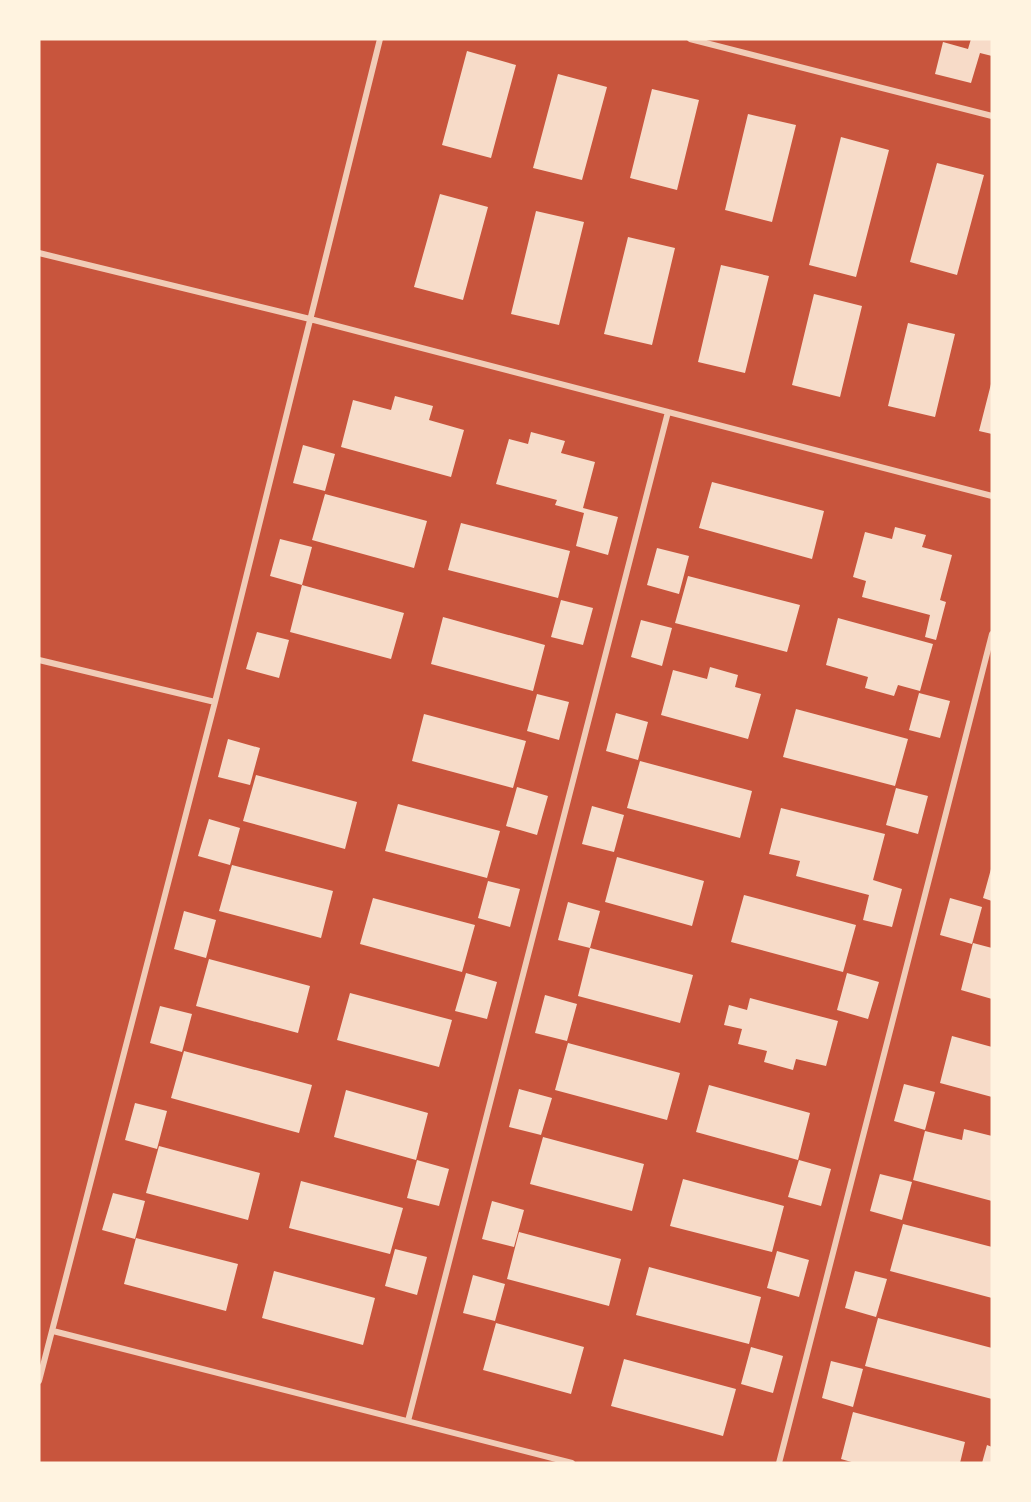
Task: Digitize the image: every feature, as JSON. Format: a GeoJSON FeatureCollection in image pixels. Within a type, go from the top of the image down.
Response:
{"type":"FeatureCollection","features":[{"type":"Feature","properties":{"kind":"street"},"geometry":{"type":"LineString","coordinates":[[39,1381],[215,702],[380,39]]}},
{"type":"Feature","properties":{"kind":"street"},"geometry":{"type":"LineString","coordinates":[[690,39],[992,116]]}},
{"type":"Feature","properties":{"kind":"street"},"geometry":{"type":"LineString","coordinates":[[39,253],[310,319],[992,496]]}},
{"type":"Feature","properties":{"kind":"street"},"geometry":{"type":"LineString","coordinates":[[408,1421],[668,412]]}},
{"type":"Feature","properties":{"kind":"street"},"geometry":{"type":"LineString","coordinates":[[779,1463],[992,633]]}},
{"type":"Feature","properties":{"kind":"street"},"geometry":{"type":"LineString","coordinates":[[39,660],[215,702]]}},
{"type":"Feature","properties":{"kind":"street"},"geometry":{"type":"LineString","coordinates":[[52,1331],[572,1463]]}},
{"type":"Feature","properties":{"kind":"building"},"geometry":{"type":"Polygon","coordinates":[[[971,39],[992,39],[992,56],[980,53],[971,83],[935,74],[943,42],[968,49],[971,39]]]}},
{"type":"Feature","properties":{"kind":"building"},"geometry":{"type":"Polygon","coordinates":[[[467,51],[516,65],[491,158],[442,145],[467,51]]]}},
{"type":"Feature","properties":{"kind":"building"},"geometry":{"type":"Polygon","coordinates":[[[558,74],[607,87],[582,180],[533,168],[558,74]]]}},
{"type":"Feature","properties":{"kind":"building"},"geometry":{"type":"Polygon","coordinates":[[[652,89],[699,100],[677,190],[630,178],[652,89]]]}},
{"type":"Feature","properties":{"kind":"building"},"geometry":{"type":"Polygon","coordinates":[[[748,114],[796,125],[772,222],[725,210],[748,114]]]}},
{"type":"Feature","properties":{"kind":"building"},"geometry":{"type":"Polygon","coordinates":[[[841,137],[889,150],[856,277],[809,265],[841,137]]]}},
{"type":"Feature","properties":{"kind":"building"},"geometry":{"type":"Polygon","coordinates":[[[937,163],[984,175],[957,275],[910,262],[937,163]]]}},
{"type":"Feature","properties":{"kind":"building"},"geometry":{"type":"Polygon","coordinates":[[[440,194],[488,207],[463,300],[414,287],[440,194]]]}},
{"type":"Feature","properties":{"kind":"building"},"geometry":{"type":"Polygon","coordinates":[[[536,211],[584,222],[559,325],[511,314],[536,211]]]}},
{"type":"Feature","properties":{"kind":"building"},"geometry":{"type":"Polygon","coordinates":[[[628,237],[675,248],[652,345],[604,334],[628,237]]]}},
{"type":"Feature","properties":{"kind":"building"},"geometry":{"type":"Polygon","coordinates":[[[721,265],[769,276],[745,373],[698,362],[721,265]]]}},
{"type":"Feature","properties":{"kind":"building"},"geometry":{"type":"Polygon","coordinates":[[[814,294],[862,306],[840,397],[792,385],[814,294]]]}},
{"type":"Feature","properties":{"kind":"building"},"geometry":{"type":"Polygon","coordinates":[[[908,323],[955,334],[935,417],[888,406],[908,323]]]}},
{"type":"Feature","properties":{"kind":"building"},"geometry":{"type":"Polygon","coordinates":[[[992,384],[992,434],[979,431],[992,384]]]}},
{"type":"Feature","properties":{"kind":"building"},"geometry":{"type":"Polygon","coordinates":[[[395,396],[433,406],[429,420],[464,430],[451,477],[341,447],[353,400],[391,410],[395,396]]]}},
{"type":"Feature","properties":{"kind":"building"},"geometry":{"type":"Polygon","coordinates":[[[531,432],[565,441],[561,453],[595,462],[583,508],[618,517],[608,555],[576,546],[584,513],[555,505],[557,500],[496,484],[509,439],[528,444],[531,432]]]}},
{"type":"Feature","properties":{"kind":"building"},"geometry":{"type":"Polygon","coordinates":[[[303,445],[335,454],[325,491],[293,483],[303,445]]]}},
{"type":"Feature","properties":{"kind":"building"},"geometry":{"type":"Polygon","coordinates":[[[712,482],[824,511],[812,559],[699,528],[712,482]]]}},
{"type":"Feature","properties":{"kind":"building"},"geometry":{"type":"Polygon","coordinates":[[[325,494],[427,521],[414,568],[312,540],[325,494]]]}},
{"type":"Feature","properties":{"kind":"building"},"geometry":{"type":"Polygon","coordinates":[[[461,523],[570,551],[558,598],[448,570],[461,523]]]}},
{"type":"Feature","properties":{"kind":"building"},"geometry":{"type":"Polygon","coordinates":[[[895,527],[926,535],[922,547],[952,555],[940,600],[946,602],[936,640],[925,637],[930,615],[862,597],[866,581],[853,577],[865,532],[892,539],[895,527]]]}},
{"type":"Feature","properties":{"kind":"building"},"geometry":{"type":"Polygon","coordinates":[[[280,539],[312,547],[302,585],[270,576],[280,539]]]}},
{"type":"Feature","properties":{"kind":"building"},"geometry":{"type":"Polygon","coordinates":[[[657,548],[689,556],[679,594],[647,585],[657,548]]]}},
{"type":"Feature","properties":{"kind":"building"},"geometry":{"type":"Polygon","coordinates":[[[688,576],[800,605],[787,652],[675,623],[688,576]]]}},
{"type":"Feature","properties":{"kind":"building"},"geometry":{"type":"Polygon","coordinates":[[[302,585],[404,613],[391,659],[290,632],[302,585]]]}},
{"type":"Feature","properties":{"kind":"building"},"geometry":{"type":"Polygon","coordinates":[[[561,600],[593,608],[583,645],[551,637],[561,600]]]}},
{"type":"Feature","properties":{"kind":"building"},"geometry":{"type":"Polygon","coordinates":[[[443,617],[545,645],[533,691],[431,664],[443,617]]]}},
{"type":"Feature","properties":{"kind":"building"},"geometry":{"type":"Polygon","coordinates":[[[838,618],[933,644],[920,691],[898,685],[894,696],[865,688],[868,677],[826,665],[838,618]]]}},
{"type":"Feature","properties":{"kind":"building"},"geometry":{"type":"Polygon","coordinates":[[[641,620],[672,628],[662,666],[631,657],[641,620]]]}},
{"type":"Feature","properties":{"kind":"building"},"geometry":{"type":"Polygon","coordinates":[[[257,632],[289,640],[279,678],[246,669],[257,632]]]}},
{"type":"Feature","properties":{"kind":"building"},"geometry":{"type":"Polygon","coordinates":[[[710,667],[738,675],[735,687],[761,694],[748,739],[661,715],[673,670],[707,679],[710,667]]]}},
{"type":"Feature","properties":{"kind":"building"},"geometry":{"type":"Polygon","coordinates":[[[919,693],[950,701],[940,738],[909,730],[919,693]]]}},
{"type":"Feature","properties":{"kind":"building"},"geometry":{"type":"Polygon","coordinates":[[[537,694],[569,702],[559,740],[527,731],[537,694]]]}},
{"type":"Feature","properties":{"kind":"building"},"geometry":{"type":"Polygon","coordinates":[[[796,709],[908,739],[895,786],[783,757],[796,709]]]}},
{"type":"Feature","properties":{"kind":"building"},"geometry":{"type":"Polygon","coordinates":[[[616,713],[648,722],[638,760],[606,751],[616,713]]]}},
{"type":"Feature","properties":{"kind":"building"},"geometry":{"type":"Polygon","coordinates":[[[424,714],[526,741],[513,788],[412,761],[424,714]]]}},
{"type":"Feature","properties":{"kind":"building"},"geometry":{"type":"Polygon","coordinates":[[[228,739],[260,748],[250,785],[218,777],[228,739]]]}},
{"type":"Feature","properties":{"kind":"building"},"geometry":{"type":"Polygon","coordinates":[[[640,761],[752,791],[740,838],[627,808],[640,761]]]}},
{"type":"Feature","properties":{"kind":"building"},"geometry":{"type":"Polygon","coordinates":[[[256,775],[357,802],[345,849],[243,821],[256,775]]]}},
{"type":"Feature","properties":{"kind":"building"},"geometry":{"type":"Polygon","coordinates":[[[517,787],[548,796],[537,835],[506,826],[517,787]]]}},
{"type":"Feature","properties":{"kind":"building"},"geometry":{"type":"Polygon","coordinates":[[[896,788],[928,796],[918,834],[886,825],[896,788]]]}},
{"type":"Feature","properties":{"kind":"building"},"geometry":{"type":"Polygon","coordinates":[[[398,804],[500,831],[487,878],[385,851],[398,804]]]}},
{"type":"Feature","properties":{"kind":"building"},"geometry":{"type":"Polygon","coordinates":[[[592,806],[624,815],[614,852],[582,844],[592,806]]]}},
{"type":"Feature","properties":{"kind":"building"},"geometry":{"type":"Polygon","coordinates":[[[781,808],[885,834],[873,880],[902,889],[892,927],[863,920],[869,895],[796,876],[800,861],[769,854],[781,808]]]}},
{"type":"Feature","properties":{"kind":"building"},"geometry":{"type":"Polygon","coordinates":[[[209,819],[240,828],[230,865],[198,856],[209,819]]]}},
{"type":"Feature","properties":{"kind":"building"},"geometry":{"type":"Polygon","coordinates":[[[617,857],[704,881],[692,926],[605,902],[617,857]]]}},
{"type":"Feature","properties":{"kind":"building"},"geometry":{"type":"Polygon","coordinates":[[[232,865],[333,891],[321,938],[219,911],[232,865]]]}},
{"type":"Feature","properties":{"kind":"building"},"geometry":{"type":"Polygon","coordinates":[[[992,869],[992,901],[983,898],[992,869]]]}},
{"type":"Feature","properties":{"kind":"building"},"geometry":{"type":"Polygon","coordinates":[[[488,881],[520,889],[510,927],[478,918],[488,881]]]}},
{"type":"Feature","properties":{"kind":"building"},"geometry":{"type":"Polygon","coordinates":[[[744,895],[856,925],[843,972],[731,942],[744,895]]]}},
{"type":"Feature","properties":{"kind":"building"},"geometry":{"type":"Polygon","coordinates":[[[373,898],[475,925],[462,972],[360,944],[373,898]]]}},
{"type":"Feature","properties":{"kind":"building"},"geometry":{"type":"Polygon","coordinates":[[[950,898],[982,907],[972,944],[940,935],[950,898]]]}},
{"type":"Feature","properties":{"kind":"building"},"geometry":{"type":"Polygon","coordinates":[[[568,902],[600,911],[590,948],[558,940],[568,902]]]}},
{"type":"Feature","properties":{"kind":"building"},"geometry":{"type":"Polygon","coordinates":[[[184,911],[216,920],[206,958],[174,949],[184,911]]]}},
{"type":"Feature","properties":{"kind":"building"},"geometry":{"type":"Polygon","coordinates":[[[973,943],[992,948],[992,999],[961,990],[973,943]]]}},
{"type":"Feature","properties":{"kind":"building"},"geometry":{"type":"Polygon","coordinates":[[[590,948],[693,975],[680,1023],[578,996],[590,948]]]}},
{"type":"Feature","properties":{"kind":"building"},"geometry":{"type":"Polygon","coordinates":[[[209,959],[310,986],[298,1033],[196,1006],[209,959]]]}},
{"type":"Feature","properties":{"kind":"building"},"geometry":{"type":"Polygon","coordinates":[[[466,973],[497,982],[487,1019],[455,1011],[466,973]]]}},
{"type":"Feature","properties":{"kind":"building"},"geometry":{"type":"Polygon","coordinates":[[[847,973],[879,982],[868,1019],[837,1010],[847,973]]]}},
{"type":"Feature","properties":{"kind":"building"},"geometry":{"type":"Polygon","coordinates":[[[350,993],[452,1020],[439,1067],[337,1040],[350,993]]]}},
{"type":"Feature","properties":{"kind":"building"},"geometry":{"type":"Polygon","coordinates":[[[545,995],[577,1004],[567,1041],[535,1033],[545,995]]]}},
{"type":"Feature","properties":{"kind":"building"},"geometry":{"type":"Polygon","coordinates":[[[750,998],[838,1021],[826,1066],[796,1059],[793,1070],[764,1062],[767,1051],[738,1044],[742,1029],[724,1025],[729,1005],[747,1010],[750,998]]]}},
{"type":"Feature","properties":{"kind":"building"},"geometry":{"type":"Polygon","coordinates":[[[160,1006],[192,1014],[182,1052],[150,1043],[160,1006]]]}},
{"type":"Feature","properties":{"kind":"building"},"geometry":{"type":"Polygon","coordinates":[[[952,1036],[992,1047],[992,1097],[940,1083],[952,1036]]]}},
{"type":"Feature","properties":{"kind":"building"},"geometry":{"type":"Polygon","coordinates":[[[568,1043],[680,1073],[667,1120],[555,1090],[568,1043]]]}},
{"type":"Feature","properties":{"kind":"building"},"geometry":{"type":"Polygon","coordinates":[[[184,1051],[312,1085],[299,1133],[171,1098],[184,1051]]]}},
{"type":"Feature","properties":{"kind":"building"},"geometry":{"type":"Polygon","coordinates":[[[904,1084],[935,1092],[925,1130],[894,1121],[904,1084]]]}},
{"type":"Feature","properties":{"kind":"building"},"geometry":{"type":"Polygon","coordinates":[[[709,1085],[810,1113],[798,1160],[696,1132],[709,1085]]]}},
{"type":"Feature","properties":{"kind":"building"},"geometry":{"type":"Polygon","coordinates":[[[519,1089],[552,1098],[541,1135],[509,1127],[519,1089]]]}},
{"type":"Feature","properties":{"kind":"building"},"geometry":{"type":"Polygon","coordinates":[[[346,1090],[428,1113],[416,1160],[334,1137],[346,1090]]]}},
{"type":"Feature","properties":{"kind":"building"},"geometry":{"type":"Polygon","coordinates":[[[135,1103],[167,1111],[157,1149],[125,1140],[135,1103]]]}},
{"type":"Feature","properties":{"kind":"building"},"geometry":{"type":"Polygon","coordinates":[[[964,1129],[992,1136],[992,1201],[913,1180],[925,1131],[962,1140],[964,1129]]]}},
{"type":"Feature","properties":{"kind":"building"},"geometry":{"type":"Polygon","coordinates":[[[543,1137],[644,1164],[632,1211],[530,1184],[543,1137]]]}},
{"type":"Feature","properties":{"kind":"building"},"geometry":{"type":"Polygon","coordinates":[[[159,1146],[260,1173],[248,1220],[146,1193],[159,1146]]]}},
{"type":"Feature","properties":{"kind":"building"},"geometry":{"type":"Polygon","coordinates":[[[417,1160],[449,1169],[439,1206],[407,1198],[417,1160]]]}},
{"type":"Feature","properties":{"kind":"building"},"geometry":{"type":"Polygon","coordinates":[[[799,1160],[831,1169],[821,1206],[788,1197],[799,1160]]]}},
{"type":"Feature","properties":{"kind":"building"},"geometry":{"type":"Polygon","coordinates":[[[880,1174],[912,1182],[902,1220],[870,1211],[880,1174]]]}},
{"type":"Feature","properties":{"kind":"building"},"geometry":{"type":"Polygon","coordinates":[[[683,1179],[784,1206],[772,1252],[670,1226],[683,1179]]]}},
{"type":"Feature","properties":{"kind":"building"},"geometry":{"type":"Polygon","coordinates":[[[301,1181],[403,1208],[390,1254],[289,1228],[301,1181]]]}},
{"type":"Feature","properties":{"kind":"building"},"geometry":{"type":"Polygon","coordinates":[[[113,1193],[145,1201],[135,1239],[102,1230],[113,1193]]]}},
{"type":"Feature","properties":{"kind":"building"},"geometry":{"type":"Polygon","coordinates":[[[492,1201],[524,1210],[514,1247],[482,1239],[492,1201]]]}},
{"type":"Feature","properties":{"kind":"building"},"geometry":{"type":"Polygon","coordinates":[[[903,1224],[992,1247],[992,1298],[890,1271],[903,1224]]]}},
{"type":"Feature","properties":{"kind":"building"},"geometry":{"type":"Polygon","coordinates":[[[519,1232],[621,1259],[609,1306],[507,1279],[519,1232]]]}},
{"type":"Feature","properties":{"kind":"building"},"geometry":{"type":"Polygon","coordinates":[[[136,1238],[238,1264],[226,1311],[124,1284],[136,1238]]]}},
{"type":"Feature","properties":{"kind":"building"},"geometry":{"type":"Polygon","coordinates":[[[395,1249],[427,1257],[417,1295],[385,1286],[395,1249]]]}},
{"type":"Feature","properties":{"kind":"building"},"geometry":{"type":"Polygon","coordinates":[[[777,1251],[809,1260],[799,1297],[767,1288],[777,1251]]]}},
{"type":"Feature","properties":{"kind":"building"},"geometry":{"type":"Polygon","coordinates":[[[649,1267],[761,1297],[749,1344],[636,1315],[649,1267]]]}},
{"type":"Feature","properties":{"kind":"building"},"geometry":{"type":"Polygon","coordinates":[[[274,1271],[375,1298],[363,1345],[262,1318],[274,1271]]]}},
{"type":"Feature","properties":{"kind":"building"},"geometry":{"type":"Polygon","coordinates":[[[855,1271],[887,1279],[876,1317],[845,1308],[855,1271]]]}},
{"type":"Feature","properties":{"kind":"building"},"geometry":{"type":"Polygon","coordinates":[[[473,1275],[505,1284],[495,1321],[463,1313],[473,1275]]]}},
{"type":"Feature","properties":{"kind":"building"},"geometry":{"type":"Polygon","coordinates":[[[878,1318],[992,1348],[992,1399],[865,1366],[878,1318]]]}},
{"type":"Feature","properties":{"kind":"building"},"geometry":{"type":"Polygon","coordinates":[[[496,1323],[584,1347],[571,1394],[483,1370],[496,1323]]]}},
{"type":"Feature","properties":{"kind":"building"},"geometry":{"type":"Polygon","coordinates":[[[751,1347],[783,1356],[773,1393],[741,1384],[751,1347]]]}},
{"type":"Feature","properties":{"kind":"building"},"geometry":{"type":"Polygon","coordinates":[[[624,1359],[736,1389],[723,1436],[611,1406],[624,1359]]]}},
{"type":"Feature","properties":{"kind":"building"},"geometry":{"type":"Polygon","coordinates":[[[831,1361],[863,1369],[853,1407],[822,1398],[831,1361]]]}},
{"type":"Feature","properties":{"kind":"building"},"geometry":{"type":"Polygon","coordinates":[[[853,1412],[965,1442],[960,1463],[855,1463],[841,1459],[853,1412]]]}},
{"type":"Feature","properties":{"kind":"building"},"geometry":{"type":"Polygon","coordinates":[[[987,1445],[992,1447],[992,1463],[982,1463],[987,1445]]]}}]}
